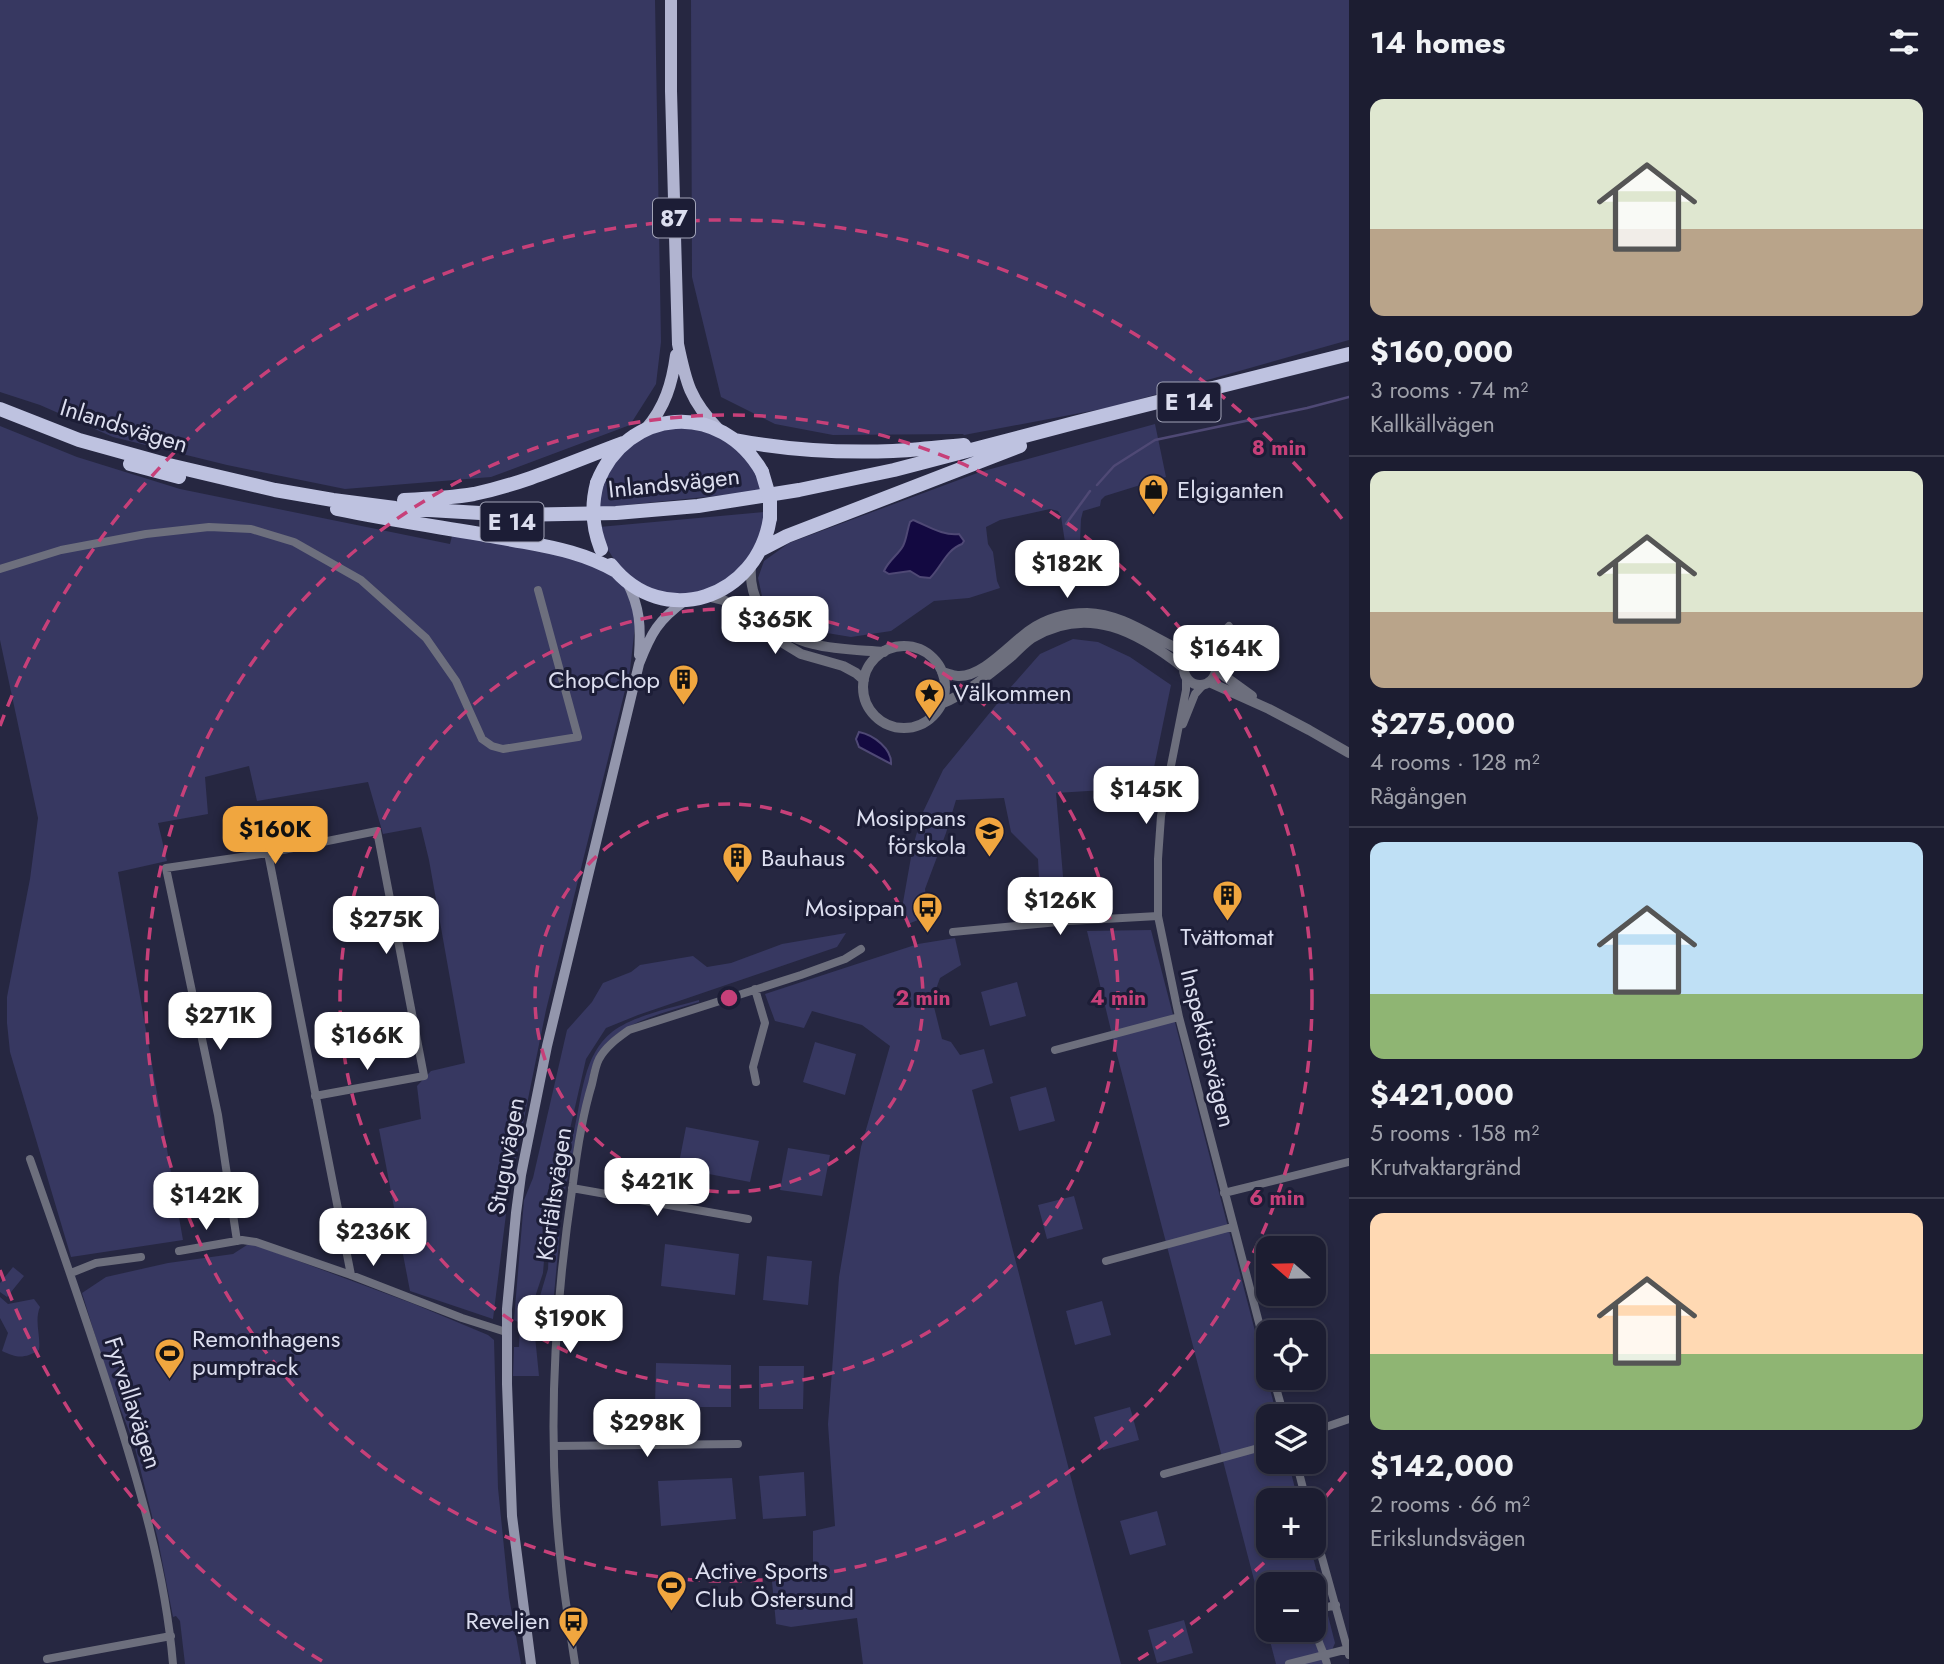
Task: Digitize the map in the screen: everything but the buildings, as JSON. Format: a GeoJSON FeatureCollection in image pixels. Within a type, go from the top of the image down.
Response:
{"type":"FeatureCollection","features":[{"type":"Feature","properties":{"kind":"highway","name":"Inlandsvägen"},"geometry":{"type":"LineString","coordinates":[[0,420],[76,448],[160,473],[312,503],[380,513],[511,522],[626,518],[802,497],[895,477],[1349,354]]}},
{"type":"Feature","properties":{"kind":"highway","name":"Inlandsvägen"},"geometry":{"type":"LineString","coordinates":[[0,410],[79,440],[169,465],[275,490],[333,500],[395,508],[513,515],[616,513],[698,506],[799,490],[1035,437],[1349,361]]}},
{"type":"Feature","properties":{"kind":"highway"},"geometry":{"type":"LineString","coordinates":[[312,503],[573,552],[600,562],[654,595],[686,600],[726,588],[751,566],[762,549],[770,518],[770,499],[762,472],[750,454],[718,429],[682,421],[657,425],[623,443],[512,484],[474,494],[393,501],[333,500]]}},
{"type":"Feature","properties":{"kind":"highway"},"geometry":{"type":"LineString","coordinates":[[735,440],[765,446],[826,451],[894,451],[1035,437]]}},
{"type":"Feature","properties":{"kind":"highway"},"geometry":{"type":"LineString","coordinates":[[762,549],[787,536],[1035,437]]}},
{"type":"Feature","properties":{"kind":"highway"},"geometry":{"type":"LineString","coordinates":[[621,575],[601,549],[592,505],[597,483],[607,461],[623,443]]}},
{"type":"Feature","properties":{"kind":"main road","name":"87"},"geometry":{"type":"LineString","coordinates":[[671,0],[678,344]]}},
{"type":"Feature","properties":{"kind":"main road"},"geometry":{"type":"LineString","coordinates":[[646,429],[655,418],[669,390],[678,344]]}},
{"type":"Feature","properties":{"kind":"main road"},"geometry":{"type":"LineString","coordinates":[[678,344],[691,395],[718,429]]}},
{"type":"Feature","properties":{"kind":"main road","name":"Stuguvägen"},"geometry":{"type":"LineString","coordinates":[[621,575],[635,600],[641,623],[639,664]]}},
{"type":"Feature","properties":{"kind":"main road","name":"Stuguvägen"},"geometry":{"type":"LineString","coordinates":[[531,1664],[512,1516],[506,1332],[521,1175],[556,1009],[639,664],[654,629],[686,600]]}},
{"type":"Feature","properties":{"kind":"street"},"geometry":{"type":"LineString","coordinates":[[0,569],[61,550],[146,534],[209,527],[251,529],[293,542],[361,580],[426,638],[456,681],[482,739],[503,749],[578,737],[538,590]]}},
{"type":"Feature","properties":{"kind":"street"},"geometry":{"type":"LineString","coordinates":[[751,566],[750,578],[756,603],[774,624],[811,644],[885,652]]}},
{"type":"Feature","properties":{"kind":"street"},"geometry":{"type":"LineString","coordinates":[[706,596],[723,600],[748,612],[778,640],[801,654],[843,666],[864,680]]}},
{"type":"Feature","properties":{"kind":"street"},"geometry":{"type":"LineString","coordinates":[[942,672],[957,676],[984,668],[1032,629],[1051,619],[1086,613],[1119,620],[1179,650],[1210,656],[1215,665],[1269,709]]}},
{"type":"Feature","properties":{"kind":"street"},"geometry":{"type":"LineString","coordinates":[[941,705],[959,696],[1031,639],[1054,628],[1081,622],[1106,624],[1131,633],[1185,673],[1195,684],[1206,683],[1269,709],[1348,754]]}},
{"type":"Feature","properties":{"kind":"street"},"geometry":{"type":"LineString","coordinates":[[1185,673],[1186,660],[1209,646],[1229,626],[1213,678],[1206,683]]}},
{"type":"Feature","properties":{"kind":"street"},"geometry":{"type":"LineString","coordinates":[[899,647],[915,648],[930,656],[942,672],[945,690],[941,705],[935,715],[920,726],[905,729],[889,726],[877,718],[867,705],[863,687],[866,673],[872,662],[885,652],[899,647]]}},
{"type":"Feature","properties":{"kind":"street","name":"Inspektörsvägen"},"geometry":{"type":"LineString","coordinates":[[1185,673],[1176,740],[1161,816],[1158,916],[1179,1017],[1258,1320]]}},
{"type":"Feature","properties":{"kind":"street","name":"Inspektörsvägen"},"geometry":{"type":"LineString","coordinates":[[1176,740],[1195,694],[1206,683]]}},
{"type":"Feature","properties":{"kind":"street"},"geometry":{"type":"LineString","coordinates":[[237,1241],[218,1115],[166,868],[268,853],[377,831],[424,1076],[314,1096]]}},
{"type":"Feature","properties":{"kind":"street"},"geometry":{"type":"LineString","coordinates":[[268,853],[351,1275]]}},
{"type":"Feature","properties":{"kind":"street"},"geometry":{"type":"LineString","coordinates":[[953,932],[1158,916]]}},
{"type":"Feature","properties":{"kind":"street","name":"Körfältsvägen"},"geometry":{"type":"LineString","coordinates":[[575,1664],[556,1506],[556,1332],[566,1226],[582,1125],[598,1060],[609,1045],[629,1030],[845,959],[861,949]]}},
{"type":"Feature","properties":{"kind":"street"},"geometry":{"type":"LineString","coordinates":[[755,989],[765,1023],[753,1067],[755,1082]]}},
{"type":"Feature","properties":{"kind":"street"},"geometry":{"type":"LineString","coordinates":[[1055,1050],[1179,1017]]}},
{"type":"Feature","properties":{"kind":"street","name":"Fyrvallavägen"},"geometry":{"type":"LineString","coordinates":[[30,1159],[71,1273],[136,1475],[156,1549],[170,1621],[173,1664]]}},
{"type":"Feature","properties":{"kind":"street"},"geometry":{"type":"LineString","coordinates":[[1224,1194],[1349,1162]]}},
{"type":"Feature","properties":{"kind":"street"},"geometry":{"type":"LineString","coordinates":[[572,1188],[748,1219]]}},
{"type":"Feature","properties":{"kind":"street"},"geometry":{"type":"LineString","coordinates":[[1106,1261],[1233,1227]]}},
{"type":"Feature","properties":{"kind":"street"},"geometry":{"type":"LineString","coordinates":[[179,1251],[237,1241],[256,1242],[506,1332]]}},
{"type":"Feature","properties":{"kind":"street"},"geometry":{"type":"LineString","coordinates":[[71,1273],[96,1263],[141,1257]]}},
{"type":"Feature","properties":{"kind":"street"},"geometry":{"type":"LineString","coordinates":[[1326,1427],[1349,1419]]}},
{"type":"Feature","properties":{"kind":"street"},"geometry":{"type":"LineString","coordinates":[[554,1446],[738,1444]]}},
{"type":"Feature","properties":{"kind":"street"},"geometry":{"type":"LineString","coordinates":[[1164,1474],[1256,1449]]}},
{"type":"Feature","properties":{"kind":"street"},"geometry":{"type":"LineString","coordinates":[[1289,1664],[1326,1659],[1348,1652],[1322,1558]]}},
{"type":"Feature","properties":{"kind":"street"},"geometry":{"type":"LineString","coordinates":[[1326,1659],[1316,1633],[1316,1617],[1323,1608],[1336,1605]]}},
{"type":"Feature","properties":{"kind":"street"},"geometry":{"type":"LineString","coordinates":[[47,1660],[171,1636]]}},
{"type":"Feature","properties":{"kind":"shaded area"},"geometry":{"type":"Polygon","coordinates":[[[0,0],[655,0],[661,342],[656,384],[630,425],[491,477],[345,489],[227,465],[113,437],[40,405],[0,392],[0,0]]]}},
{"type":"Feature","properties":{"kind":"shaded area"},"geometry":{"type":"Polygon","coordinates":[[[691,0],[1349,0],[1349,340],[1133,403],[964,435],[833,435],[775,424],[721,397],[692,277],[691,0]]]}},
{"type":"Feature","properties":{"kind":"shaded area"},"geometry":{"type":"Polygon","coordinates":[[[1155,424],[1166,477],[1105,496],[1100,506],[1083,511],[1079,564],[1075,570],[1069,569],[1058,511],[1050,509],[1000,520],[986,527],[1000,588],[969,598],[934,601],[891,631],[851,637],[790,624],[774,612],[762,596],[758,578],[764,561],[789,543],[980,472],[1155,424]],[[913,520],[889,574],[910,571],[920,577],[941,565],[959,534],[941,532],[913,520]]]}},
{"type":"Feature","properties":{"kind":"shaded area"},"geometry":{"type":"Polygon","coordinates":[[[0,426],[77,457],[180,489],[450,544],[452,536],[493,540],[591,562],[619,580],[627,589],[636,617],[630,670],[546,1010],[508,1198],[493,1319],[410,1291],[379,1129],[421,1119],[417,1086],[431,1071],[465,1063],[421,827],[383,834],[368,782],[257,801],[249,766],[205,777],[208,814],[158,823],[167,861],[118,872],[183,1240],[71,1257],[10,1052],[7,1023],[7,997],[30,879],[38,818],[0,640],[0,426]]]}},
{"type":"Feature","properties":{"kind":"shaded area"},"geometry":{"type":"Polygon","coordinates":[[[666,428],[704,432],[734,447],[752,466],[763,491],[597,508],[607,472],[632,443],[666,428]]]}},
{"type":"Feature","properties":{"kind":"shaded area"},"geometry":{"type":"Polygon","coordinates":[[[765,512],[757,545],[740,570],[717,586],[690,593],[662,591],[635,580],[614,559],[599,527],[765,512]]]}},
{"type":"Feature","properties":{"kind":"shaded area"},"geometry":{"type":"Polygon","coordinates":[[[913,520],[941,532],[959,534],[964,541],[948,554],[930,578],[920,577],[910,571],[889,574],[884,571],[903,546],[913,520]]]}},
{"type":"Feature","properties":{"kind":"shaded area"},"geometry":{"type":"Polygon","coordinates":[[[1073,639],[1098,642],[1130,657],[1171,685],[1151,782],[1145,780],[1141,796],[1104,790],[1056,793],[1065,900],[1040,897],[1038,859],[1011,832],[1004,798],[956,800],[925,889],[928,916],[908,924],[902,908],[913,846],[923,812],[943,770],[1040,654],[1073,639]]]}},
{"type":"Feature","properties":{"kind":"shaded area"},"geometry":{"type":"Polygon","coordinates":[[[859,732],[870,736],[885,748],[891,758],[891,764],[859,747],[856,739],[859,732]]]}},
{"type":"Feature","properties":{"kind":"shaded area"},"geometry":{"type":"Polygon","coordinates":[[[1151,930],[1256,1335],[1256,1390],[1270,1390],[1274,1404],[1256,1404],[1256,1474],[1291,1474],[1295,1488],[1256,1488],[1256,1558],[1313,1558],[1317,1572],[1256,1572],[1256,1587],[1087,931],[1151,930]]]}},
{"type":"Feature","properties":{"kind":"shaded area"},"geometry":{"type":"Polygon","coordinates":[[[846,933],[837,947],[606,1028],[586,1059],[570,1129],[547,1194],[542,1225],[545,1248],[543,1273],[536,1294],[535,1308],[539,1376],[513,1376],[514,1347],[519,1347],[520,1323],[514,1320],[524,1200],[533,1178],[567,1030],[592,1002],[603,983],[631,972],[640,965],[693,956],[707,967],[731,963],[782,944],[846,933]]]}},
{"type":"Feature","properties":{"kind":"shaded area"},"geometry":{"type":"Polygon","coordinates":[[[955,938],[961,965],[940,978],[935,992],[931,995],[942,1039],[951,1042],[960,1055],[984,1049],[993,1083],[972,1090],[1121,1664],[863,1664],[857,1618],[791,1627],[776,1624],[771,1571],[813,1567],[813,1531],[835,1526],[828,1424],[839,1277],[861,1147],[890,1046],[862,1025],[812,1011],[804,1028],[775,1021],[765,994],[918,944],[955,938]]]}},
{"type":"Feature","properties":{"kind":"shaded area"},"geometry":{"type":"Polygon","coordinates":[[[1017,982],[1026,1016],[990,1026],[981,992],[1017,982]]]}},
{"type":"Feature","properties":{"kind":"shaded area"},"geometry":{"type":"Polygon","coordinates":[[[699,1000],[636,1023],[610,1040],[600,1052],[592,1067],[564,1195],[554,1193],[574,1131],[589,1064],[602,1041],[631,1021],[699,1000]]]}},
{"type":"Feature","properties":{"kind":"shaded area"},"geometry":{"type":"Polygon","coordinates":[[[815,1042],[856,1054],[845,1095],[803,1082],[815,1042]]]}},
{"type":"Feature","properties":{"kind":"shaded area"},"geometry":{"type":"Polygon","coordinates":[[[1046,1087],[1055,1121],[1019,1131],[1010,1097],[1046,1087]]]}},
{"type":"Feature","properties":{"kind":"shaded area"},"geometry":{"type":"Polygon","coordinates":[[[686,1127],[759,1141],[750,1182],[678,1168],[686,1127]]]}},
{"type":"Feature","properties":{"kind":"shaded area"},"geometry":{"type":"Polygon","coordinates":[[[788,1148],[830,1155],[822,1196],[780,1190],[788,1148]]]}},
{"type":"Feature","properties":{"kind":"shaded area"},"geometry":{"type":"Polygon","coordinates":[[[1074,1196],[1083,1229],[1047,1239],[1038,1205],[1074,1196]]]}},
{"type":"Feature","properties":{"kind":"shaded area"},"geometry":{"type":"Polygon","coordinates":[[[552,1198],[561,1199],[555,1228],[560,1230],[550,1338],[541,1341],[540,1296],[548,1269],[546,1223],[552,1198]]]}},
{"type":"Feature","properties":{"kind":"shaded area"},"geometry":{"type":"Polygon","coordinates":[[[250,1243],[414,1304],[494,1340],[498,1488],[509,1597],[521,1664],[185,1664],[180,1621],[176,1616],[173,1617],[158,1540],[134,1444],[107,1374],[82,1293],[106,1277],[168,1263],[233,1254],[250,1243]]]}},
{"type":"Feature","properties":{"kind":"shaded area"},"geometry":{"type":"Polygon","coordinates":[[[665,1244],[739,1254],[735,1295],[661,1286],[665,1244]]]}},
{"type":"Feature","properties":{"kind":"shaded area"},"geometry":{"type":"Polygon","coordinates":[[[767,1256],[812,1261],[808,1305],[763,1300],[767,1256]]]}},
{"type":"Feature","properties":{"kind":"shaded area"},"geometry":{"type":"Polygon","coordinates":[[[13,1267],[24,1276],[7,1297],[0,1292],[0,1283],[13,1267]]]}},
{"type":"Feature","properties":{"kind":"shaded area"},"geometry":{"type":"Polygon","coordinates":[[[0,1297],[8,1304],[34,1299],[40,1307],[39,1350],[20,1356],[2,1351],[8,1333],[0,1318],[0,1297]]]}},
{"type":"Feature","properties":{"kind":"shaded area"},"geometry":{"type":"Polygon","coordinates":[[[1102,1301],[1111,1335],[1075,1345],[1066,1311],[1102,1301]]]}},
{"type":"Feature","properties":{"kind":"shaded area"},"geometry":{"type":"Polygon","coordinates":[[[656,1363],[731,1365],[731,1407],[655,1407],[656,1363]]]}},
{"type":"Feature","properties":{"kind":"shaded area"},"geometry":{"type":"Polygon","coordinates":[[[759,1366],[804,1366],[803,1409],[759,1409],[759,1366]]]}},
{"type":"Feature","properties":{"kind":"shaded area"},"geometry":{"type":"Polygon","coordinates":[[[1130,1407],[1139,1440],[1103,1450],[1094,1417],[1130,1407]]]}},
{"type":"Feature","properties":{"kind":"shaded area"},"geometry":{"type":"Polygon","coordinates":[[[804,1472],[806,1516],[763,1519],[759,1476],[804,1472]]]}},
{"type":"Feature","properties":{"kind":"shaded area"},"geometry":{"type":"Polygon","coordinates":[[[732,1478],[736,1519],[661,1526],[658,1481],[732,1478]]]}},
{"type":"Feature","properties":{"kind":"shaded area"},"geometry":{"type":"Polygon","coordinates":[[[1157,1511],[1166,1545],[1130,1555],[1120,1521],[1157,1511]]]}},
{"type":"Feature","properties":{"kind":"shaded area"},"geometry":{"type":"Polygon","coordinates":[[[1326,1608],[1335,1643],[1326,1664],[1276,1664],[1270,1642],[1326,1642],[1326,1608]]]}},
{"type":"Feature","properties":{"kind":"shaded area"},"geometry":{"type":"Polygon","coordinates":[[[1184,1620],[1193,1653],[1157,1663],[1148,1630],[1184,1620]]]}},
{"type":"Feature","properties":{"kind":"waterway"},"geometry":{"type":"LineString","coordinates":[[1097,485],[1114,466],[1155,440],[1349,397]]}},
{"type":"Feature","properties":{"kind":"waterway"},"geometry":{"type":"LineString","coordinates":[[1066,524],[1090,491]]}},
{"type":"Feature","properties":{"kind":"place","name":"Elgiganten"},"geometry":{"type":"Point","coordinates":[1154,517]}},
{"type":"Feature","properties":{"kind":"place","name":"ChopChop"},"geometry":{"type":"Point","coordinates":[683,707]}},
{"type":"Feature","properties":{"kind":"place","name":"Välkommen"},"geometry":{"type":"Point","coordinates":[930,720]}},
{"type":"Feature","properties":{"kind":"place","name":"Mosippans förskola"},"geometry":{"type":"Point","coordinates":[989,859]}},
{"type":"Feature","properties":{"kind":"place","name":"Bauhaus"},"geometry":{"type":"Point","coordinates":[738,885]}},
{"type":"Feature","properties":{"kind":"place","name":"Tvättomat"},"geometry":{"type":"Point","coordinates":[1227,922]}},
{"type":"Feature","properties":{"kind":"place","name":"Mosippan"},"geometry":{"type":"Point","coordinates":[928,935]}},
{"type":"Feature","properties":{"kind":"place","name":"Remonthagens pumptrack"},"geometry":{"type":"Point","coordinates":[169,1380]}},
{"type":"Feature","properties":{"kind":"place","name":"Active Sports Club Östersund"},"geometry":{"type":"Point","coordinates":[672,1612]}},
{"type":"Feature","properties":{"kind":"place","name":"Reveljen"},"geometry":{"type":"Point","coordinates":[573,1648]}}]}
